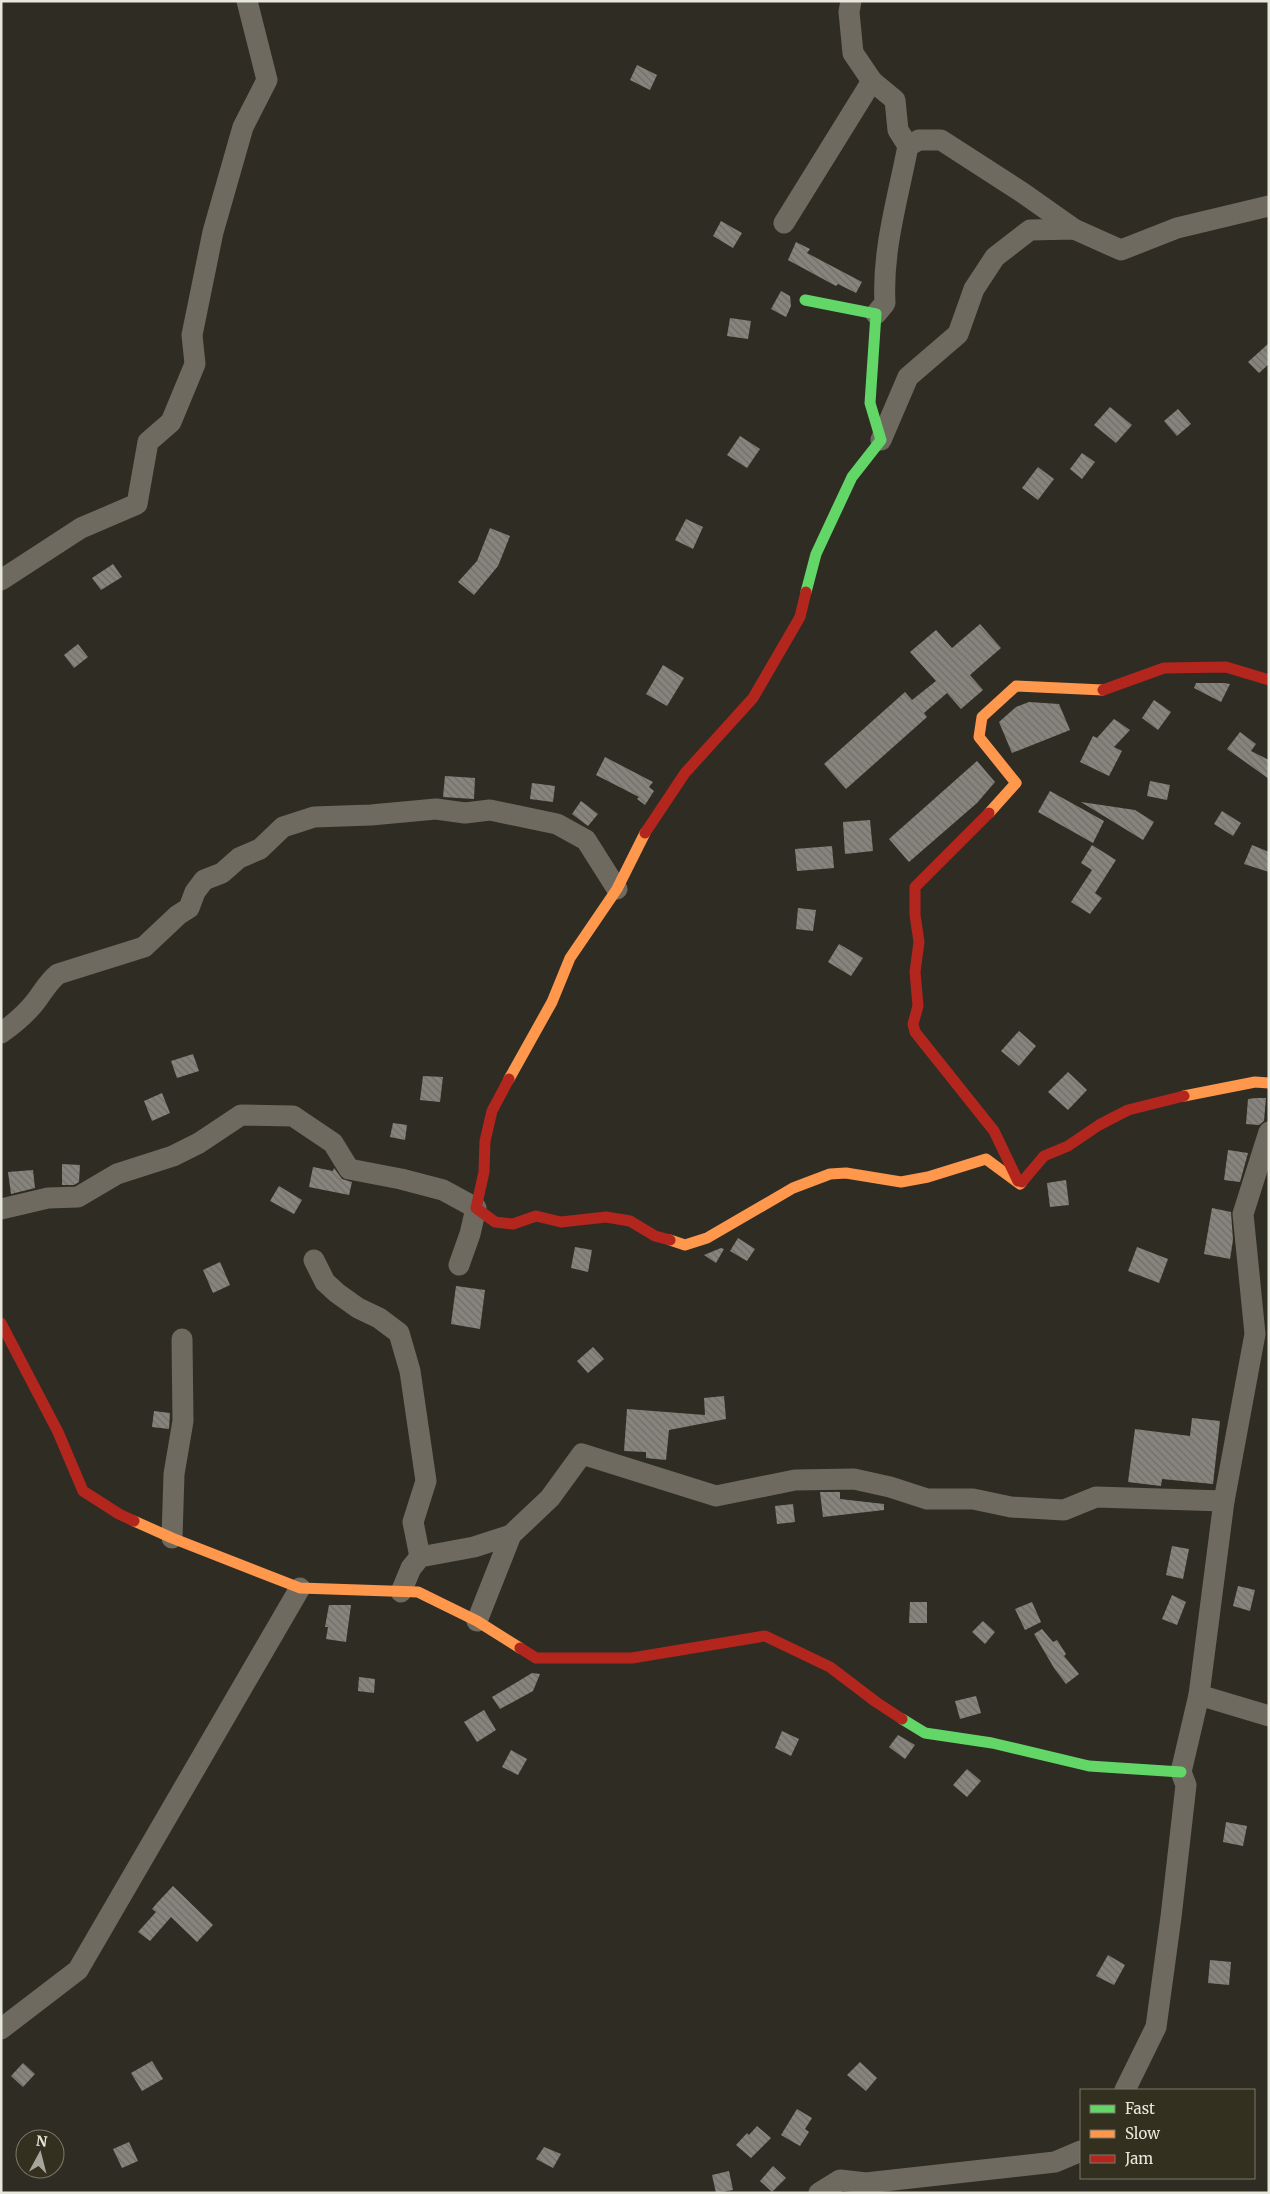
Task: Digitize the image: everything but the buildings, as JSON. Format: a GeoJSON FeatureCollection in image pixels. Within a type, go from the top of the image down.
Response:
{"type":"FeatureCollection","features":[{"type":"Feature","properties":{"kind":"street"},"geometry":{"type":"LineString","coordinates":[[1,580],[80,528],[137,504],[148,442],[172,422],[195,364],[192,335],[214,232],[243,127],[267,80],[247,1]]}},
{"type":"Feature","properties":{"kind":"street"},"geometry":{"type":"LineString","coordinates":[[851,1],[849,12],[853,53],[872,81],[894,100],[898,130],[908,146],[896,198],[884,276],[885,303],[876,314],[870,403],[881,440]]}},
{"type":"Feature","properties":{"kind":"street"},"geometry":{"type":"LineString","coordinates":[[784,223],[872,81]]}},
{"type":"Feature","properties":{"kind":"street"},"geometry":{"type":"LineString","coordinates":[[908,146],[919,140],[941,140],[1016,188],[1074,229],[1121,250],[1177,228],[1269,206]]}},
{"type":"Feature","properties":{"kind":"street"},"geometry":{"type":"LineString","coordinates":[[459,1265],[470,1234],[484,1172],[485,1141],[492,1111],[552,1002],[570,958],[616,889],[647,828],[685,773],[753,698],[800,616],[816,554],[852,477],[881,440],[908,377],[958,334],[974,289],[995,257],[1030,230],[1074,229]]}},
{"type":"Feature","properties":{"kind":"street"},"geometry":{"type":"LineString","coordinates":[[805,300],[876,314]]}},
{"type":"Feature","properties":{"kind":"street"},"geometry":{"type":"LineString","coordinates":[[1020,1184],[994,1131],[916,1032],[913,1024],[918,1006],[915,972],[919,942],[915,915],[915,887],[988,814],[1016,783],[979,737],[982,718],[1016,686],[1105,690],[1164,668],[1226,667],[1269,680]]}},
{"type":"Feature","properties":{"kind":"street"},"geometry":{"type":"LineString","coordinates":[[1,1034],[23,1016],[49,982],[58,974],[144,947],[178,915],[189,908],[195,892],[204,880],[222,873],[239,858],[260,849],[283,827],[314,817],[371,816],[436,809],[465,814],[490,810],[557,824],[586,840],[616,889]]}},
{"type":"Feature","properties":{"kind":"street"},"geometry":{"type":"LineString","coordinates":[[1020,1184],[1044,1156],[1068,1146],[1100,1125],[1128,1110],[1255,1082],[1269,1083]]}},
{"type":"Feature","properties":{"kind":"street"},"geometry":{"type":"LineString","coordinates":[[1,1209],[48,1198],[78,1197],[117,1174],[173,1156],[199,1143],[241,1115],[293,1116],[333,1143],[350,1168],[443,1190],[476,1208],[495,1222],[513,1224],[536,1216],[561,1222],[606,1217],[630,1222],[655,1236],[685,1245],[707,1238],[794,1188],[830,1174],[846,1173],[901,1182],[928,1177],[986,1159],[1020,1184]]}},
{"type":"Feature","properties":{"kind":"street"},"geometry":{"type":"LineString","coordinates":[[1125,2089],[1156,2027],[1186,1785],[1181,1772],[1199,1695],[1224,1501],[1255,1334],[1243,1214],[1269,1132]]}},
{"type":"Feature","properties":{"kind":"street"},"geometry":{"type":"LineString","coordinates":[[314,1260],[324,1282],[358,1308],[379,1318],[399,1333],[410,1371],[426,1481],[414,1522],[420,1557]]}},
{"type":"Feature","properties":{"kind":"street"},"geometry":{"type":"LineString","coordinates":[[1,1323],[58,1432],[83,1492],[119,1514],[172,1538],[300,1588],[418,1592],[477,1621],[536,1658],[632,1658],[765,1636],[830,1666],[876,1702],[925,1733],[992,1743],[1089,1766],[1181,1772]]}},
{"type":"Feature","properties":{"kind":"street"},"geometry":{"type":"LineString","coordinates":[[172,1538],[174,1474],[183,1421],[182,1339]]}},
{"type":"Feature","properties":{"kind":"street"},"geometry":{"type":"LineString","coordinates":[[401,1592],[411,1568],[420,1557],[474,1547],[510,1535],[550,1498],[582,1454],[716,1496],[795,1480],[854,1479],[890,1486],[927,1499],[973,1499],[1011,1507],[1064,1510],[1096,1497],[1224,1501]]}},
{"type":"Feature","properties":{"kind":"street"},"geometry":{"type":"LineString","coordinates":[[477,1621],[510,1535]]}},
{"type":"Feature","properties":{"kind":"street"},"geometry":{"type":"LineString","coordinates":[[1,2029],[78,1970],[300,1588]]}},
{"type":"Feature","properties":{"kind":"street"},"geometry":{"type":"LineString","coordinates":[[1199,1695],[1269,1716]]}},
{"type":"Feature","properties":{"kind":"street"},"geometry":{"type":"LineString","coordinates":[[820,2193],[840,2180],[866,2183],[1055,2162],[1080,2151]]}},
{"type":"Feature","properties":{"kind":"traffic: fast"},"geometry":{"type":"LineString","coordinates":[[805,300],[876,314],[870,403],[881,440],[852,477],[816,554],[806,592]]}},
{"type":"Feature","properties":{"kind":"traffic: fast"},"geometry":{"type":"LineString","coordinates":[[902,1719],[925,1733],[992,1743],[1089,1766],[1181,1772]]}},
{"type":"Feature","properties":{"kind":"traffic: slow"},"geometry":{"type":"LineString","coordinates":[[989,813],[1016,783],[979,737],[982,717],[1016,686],[1103,690]]}},
{"type":"Feature","properties":{"kind":"traffic: slow"},"geometry":{"type":"LineString","coordinates":[[509,1079],[552,1002],[570,958],[617,889],[645,833]]}},
{"type":"Feature","properties":{"kind":"traffic: slow"},"geometry":{"type":"LineString","coordinates":[[1184,1096],[1255,1082],[1269,1083]]}},
{"type":"Feature","properties":{"kind":"traffic: slow"},"geometry":{"type":"LineString","coordinates":[[670,1240],[685,1245],[707,1238],[793,1188],[830,1174],[846,1173],[901,1182],[928,1177],[986,1159],[1020,1184],[1022,1182]]}},
{"type":"Feature","properties":{"kind":"traffic: slow"},"geometry":{"type":"LineString","coordinates":[[134,1521],[172,1538],[300,1588],[418,1592],[477,1621],[520,1648]]}},
{"type":"Feature","properties":{"kind":"traffic: jam"},"geometry":{"type":"LineString","coordinates":[[645,833],[685,773],[753,698],[800,617],[806,592]]}},
{"type":"Feature","properties":{"kind":"traffic: jam"},"geometry":{"type":"LineString","coordinates":[[1103,690],[1164,668],[1226,667],[1269,680]]}},
{"type":"Feature","properties":{"kind":"traffic: jam"},"geometry":{"type":"LineString","coordinates":[[989,813],[915,887],[915,915],[919,942],[915,972],[918,1006],[913,1024],[915,1032],[994,1131],[1018,1181]]}},
{"type":"Feature","properties":{"kind":"traffic: jam"},"geometry":{"type":"LineString","coordinates":[[509,1079],[492,1111],[485,1141],[484,1172],[476,1208],[495,1222],[513,1224],[536,1216],[561,1222],[606,1217],[630,1221],[655,1236],[670,1240]]}},
{"type":"Feature","properties":{"kind":"traffic: jam"},"geometry":{"type":"LineString","coordinates":[[1022,1182],[1044,1156],[1068,1146],[1099,1125],[1128,1110],[1184,1096]]}},
{"type":"Feature","properties":{"kind":"traffic: jam"},"geometry":{"type":"LineString","coordinates":[[1,1323],[58,1432],[83,1491],[119,1514],[134,1521]]}},
{"type":"Feature","properties":{"kind":"traffic: jam"},"geometry":{"type":"LineString","coordinates":[[520,1648],[536,1658],[632,1658],[765,1636],[830,1667],[902,1719]]}}]}
